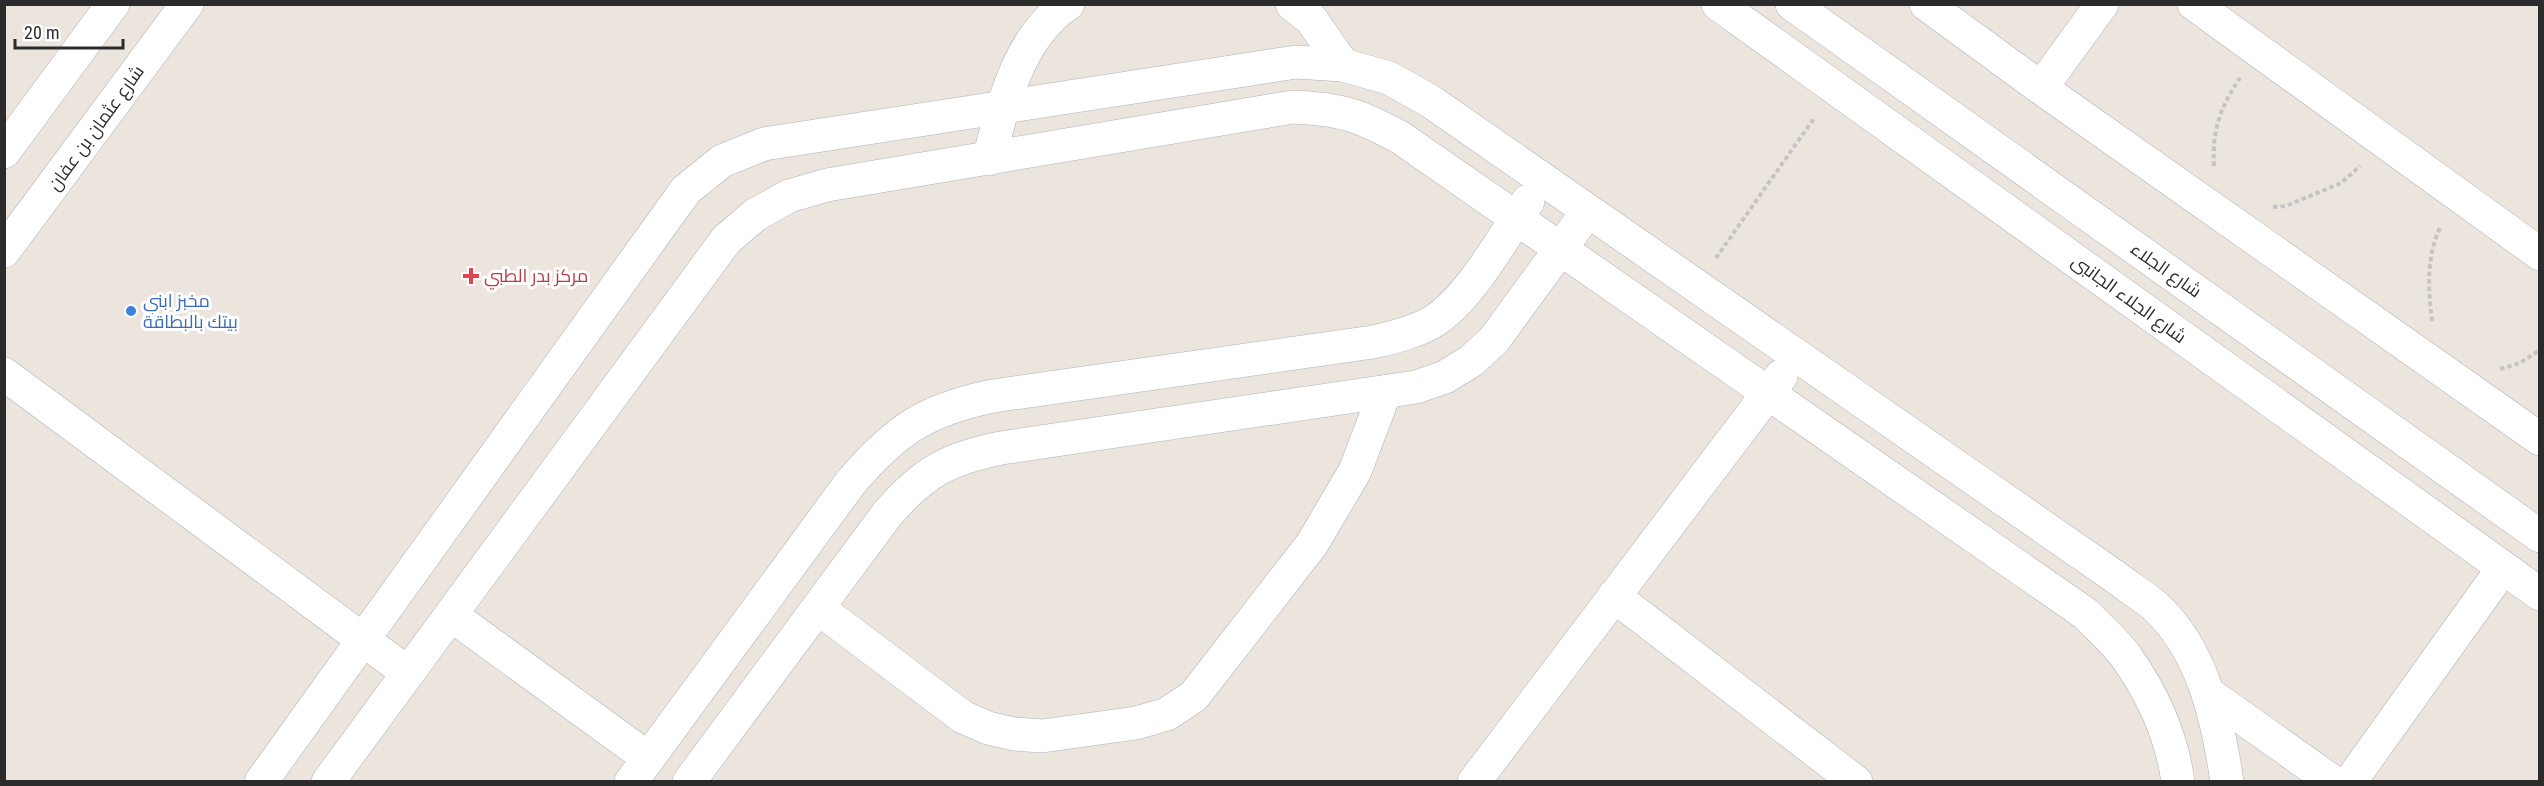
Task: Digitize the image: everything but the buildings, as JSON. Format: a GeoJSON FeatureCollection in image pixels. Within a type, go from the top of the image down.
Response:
{"type":"FeatureCollection","features":[{"type":"Feature","properties":{"kind":"street"},"geometry":{"type":"LineString","coordinates":[[4,152],[113,4]]}},
{"type":"Feature","properties":{"kind":"street","name":"شارع عثمان بن عفان"},"geometry":{"type":"LineString","coordinates":[[4,251],[187,4]]}},
{"type":"Feature","properties":{"kind":"street"},"geometry":{"type":"LineString","coordinates":[[989,159],[1002,107],[1022,55],[1057,12],[1068,4]]}},
{"type":"Feature","properties":{"kind":"street"},"geometry":{"type":"LineString","coordinates":[[1292,4],[1311,19],[1343,65]]}},
{"type":"Feature","properties":{"kind":"street","name":"شارع الجلاء الجانبى"},"geometry":{"type":"LineString","coordinates":[[1718,4],[2540,594]]}},
{"type":"Feature","properties":{"kind":"street","name":"شارع الجلاء"},"geometry":{"type":"LineString","coordinates":[[1792,4],[2540,536]]}},
{"type":"Feature","properties":{"kind":"street"},"geometry":{"type":"LineString","coordinates":[[1926,4],[2041,88],[2540,439]]}},
{"type":"Feature","properties":{"kind":"street"},"geometry":{"type":"LineString","coordinates":[[2041,88],[2102,4]]}},
{"type":"Feature","properties":{"kind":"street"},"geometry":{"type":"LineString","coordinates":[[2194,4],[2540,254]]}},
{"type":"Feature","properties":{"kind":"street"},"geometry":{"type":"LineString","coordinates":[[261,782],[686,190],[722,161],[764,144],[1296,62],[1343,65],[1389,78],[1430,101],[2156,607],[2188,647],[2209,694],[2227,782]]}},
{"type":"Feature","properties":{"kind":"street"},"geometry":{"type":"LineString","coordinates":[[328,782],[726,240],[755,215],[789,196],[827,185],[989,159],[1255,111],[1293,107],[1330,109],[1366,119],[1401,138],[2086,614],[2126,657],[2157,707],[2175,762],[2178,782]]}},
{"type":"Feature","properties":{"kind":"street"},"geometry":{"type":"LineString","coordinates":[[451,615],[639,770],[851,482],[880,448],[916,422],[958,403],[993,396],[1361,344],[1405,335],[1434,321],[1459,300],[1543,180]]}},
{"type":"Feature","properties":{"kind":"street"},"geometry":{"type":"LineString","coordinates":[[689,782],[888,513],[910,488],[937,468],[968,454],[1012,446],[1416,387],[1445,376],[1471,361],[1494,340],[1588,211]]}},
{"type":"Feature","properties":{"kind":"street"},"geometry":{"type":"LineString","coordinates":[[1474,782],[1796,355]]}},
{"type":"Feature","properties":{"kind":"street"},"geometry":{"type":"LineString","coordinates":[[4,374],[408,673]]}},
{"type":"Feature","properties":{"kind":"street"},"geometry":{"type":"LineString","coordinates":[[818,608],[963,717],[988,728],[1014,734],[1042,736],[1136,723],[1167,714],[1194,696],[1312,544],[1355,471],[1385,392]]}},
{"type":"Feature","properties":{"kind":"street"},"geometry":{"type":"LineString","coordinates":[[2350,782],[2503,568]]}},
{"type":"Feature","properties":{"kind":"street"},"geometry":{"type":"LineString","coordinates":[[1614,596],[1820,771],[1856,782]]}},
{"type":"Feature","properties":{"kind":"street"},"geometry":{"type":"LineString","coordinates":[[2209,694],[2333,782]]}},
{"type":"Feature","properties":{"kind":"path"},"geometry":{"type":"LineString","coordinates":[[2265,56],[2239,79],[2221,108],[2213,141],[2214,176],[2221,213],[2286,206],[2341,183],[2386,143]]}},
{"type":"Feature","properties":{"kind":"path"},"geometry":{"type":"LineString","coordinates":[[1696,286],[1835,89]]}},
{"type":"Feature","properties":{"kind":"path"},"geometry":{"type":"LineString","coordinates":[[2457,195],[2436,237],[2427,283],[2433,329],[2452,378],[2520,363],[2540,350]]}},
{"type":"Feature","properties":{"kind":"place","name":"مركز بدر الطبي"},"geometry":{"type":"Point","coordinates":[471,276]}},
{"type":"Feature","properties":{"kind":"place","name":"مخبز ابني بيتك بالبطاقة"},"geometry":{"type":"Point","coordinates":[131,311]}}]}
